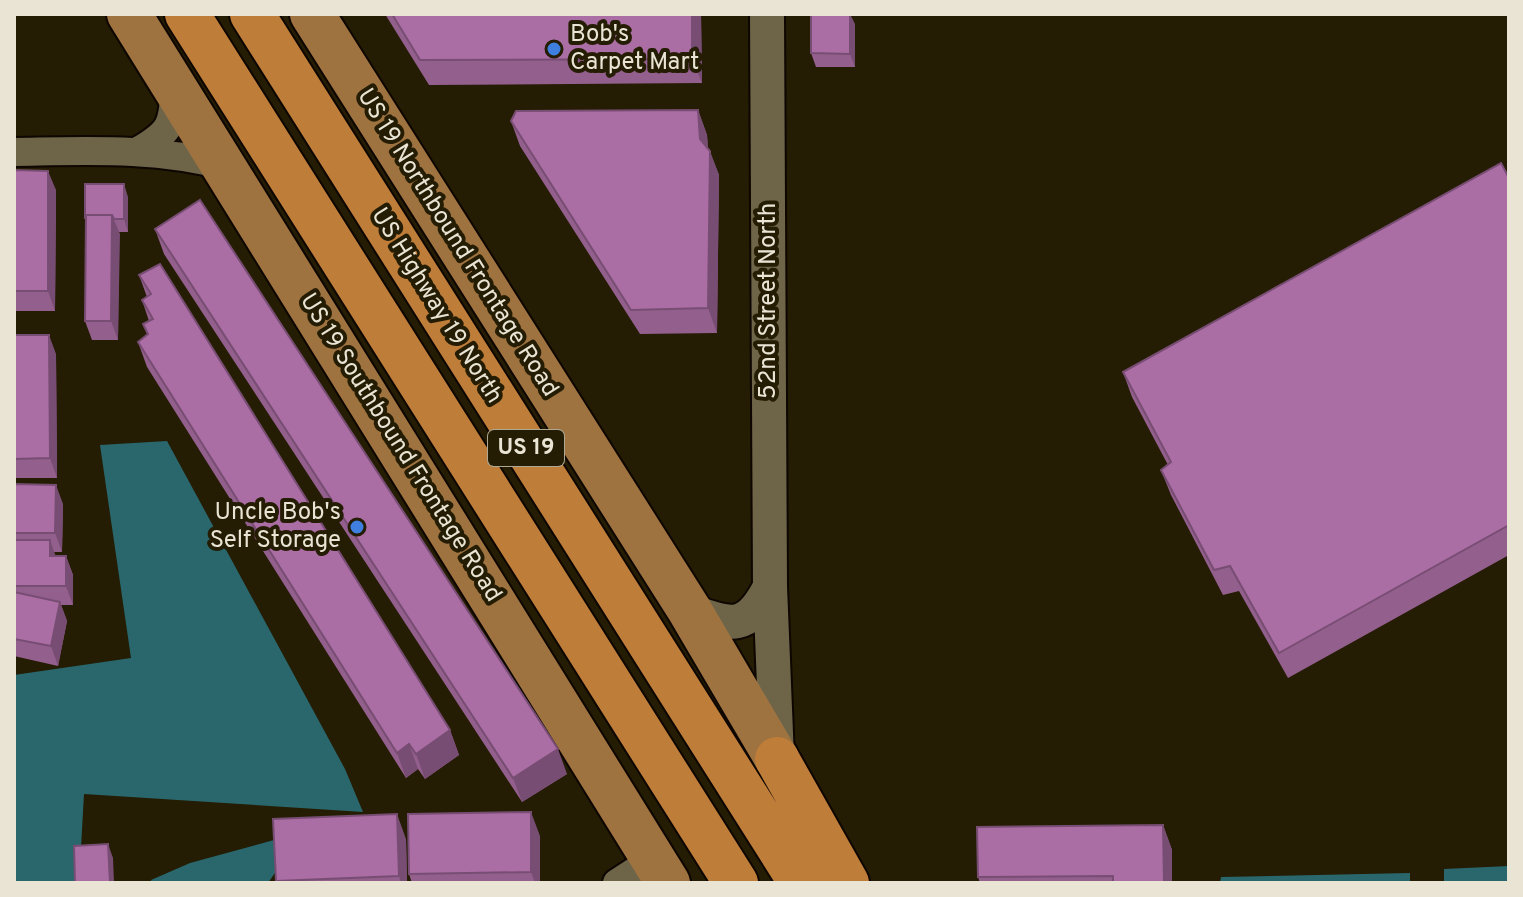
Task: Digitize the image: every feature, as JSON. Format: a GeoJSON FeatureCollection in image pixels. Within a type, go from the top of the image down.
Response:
{"type":"FeatureCollection","features":[{"type":"Feature","properties":{"kind":"highway","name":"US 19"},"geometry":{"type":"LineString","coordinates":[[187,14],[736,883]]}},
{"type":"Feature","properties":{"kind":"highway","name":"US Highway 19 North"},"geometry":{"type":"LineString","coordinates":[[252,14],[801,883]]}},
{"type":"Feature","properties":{"kind":"highway"},"geometry":{"type":"LineString","coordinates":[[777,759],[847,883]]}},
{"type":"Feature","properties":{"kind":"highway"},"geometry":{"type":"LineString","coordinates":[[666,773],[721,883]]}},
{"type":"Feature","properties":{"kind":"main road","name":"US 19 Southbound Frontage Road"},"geometry":{"type":"LineString","coordinates":[[129,14],[661,871]]}},
{"type":"Feature","properties":{"kind":"main road","name":"US 19 Northbound Frontage Road"},"geometry":{"type":"LineString","coordinates":[[312,14],[690,611],[777,759]]}},
{"type":"Feature","properties":{"kind":"street","name":"52nd Street North"},"geometry":{"type":"LineString","coordinates":[[767,14],[770,587],[777,759]]}},
{"type":"Feature","properties":{"kind":"street"},"geometry":{"type":"LineString","coordinates":[[138,151],[165,135],[174,116],[175,87]]}},
{"type":"Feature","properties":{"kind":"street"},"geometry":{"type":"LineString","coordinates":[[14,152],[138,151],[191,156],[226,166]]}},
{"type":"Feature","properties":{"kind":"street"},"geometry":{"type":"LineString","coordinates":[[690,611],[724,623],[743,622],[756,613],[770,587]]}},
{"type":"Feature","properties":{"kind":"street"},"geometry":{"type":"LineString","coordinates":[[617,883],[661,871]]}},
{"type":"Feature","properties":{"kind":"water"},"geometry":{"type":"Polygon","coordinates":[[[167,441],[345,769],[363,812],[84,794],[79,883],[14,883],[14,675],[131,658],[100,445],[167,441]]]}},
{"type":"Feature","properties":{"kind":"water"},"geometry":{"type":"Polygon","coordinates":[[[274,840],[279,867],[268,883],[152,883],[151,880],[190,863],[274,840]]]}},
{"type":"Feature","properties":{"kind":"water"},"geometry":{"type":"Polygon","coordinates":[[[1509,866],[1509,883],[1444,883],[1444,869],[1509,866]]]}},
{"type":"Feature","properties":{"kind":"water"},"geometry":{"type":"Polygon","coordinates":[[[1410,873],[1410,883],[1220,883],[1221,877],[1410,873]]]}},
{"type":"Feature","properties":{"kind":"building","name":"Bob's Carpet Mart"},"geometry":{"type":"Polygon","coordinates":[[[392,14],[692,14],[692,59],[420,60],[392,14]]]}},
{"type":"Feature","properties":{"kind":"building"},"geometry":{"type":"Polygon","coordinates":[[[811,14],[850,14],[850,54],[811,53],[811,14]]]}},
{"type":"Feature","properties":{"kind":"building"},"geometry":{"type":"Polygon","coordinates":[[[698,110],[700,139],[710,151],[708,308],[631,310],[511,121],[516,111],[698,110]]]}},
{"type":"Feature","properties":{"kind":"building"},"geometry":{"type":"Polygon","coordinates":[[[1501,163],[1509,178],[1509,525],[1279,653],[1230,566],[1214,570],[1161,470],[1171,462],[1123,372],[1501,163]]]}},
{"type":"Feature","properties":{"kind":"building"},"geometry":{"type":"Polygon","coordinates":[[[14,170],[48,171],[48,291],[14,291],[14,170]]]}},
{"type":"Feature","properties":{"kind":"building"},"geometry":{"type":"Polygon","coordinates":[[[85,184],[124,184],[124,219],[114,219],[112,215],[86,215],[85,219],[85,184]]]}},
{"type":"Feature","properties":{"kind":"building"},"geometry":{"type":"Polygon","coordinates":[[[200,200],[558,749],[513,778],[155,229],[200,200]]]}},
{"type":"Feature","properties":{"kind":"building"},"geometry":{"type":"Polygon","coordinates":[[[86,215],[112,215],[111,321],[85,321],[86,215]]]}},
{"type":"Feature","properties":{"kind":"building"},"geometry":{"type":"Polygon","coordinates":[[[160,264],[450,730],[416,754],[409,744],[397,753],[138,342],[148,334],[143,324],[153,319],[142,300],[151,294],[139,275],[160,264]]]}},
{"type":"Feature","properties":{"kind":"building"},"geometry":{"type":"Polygon","coordinates":[[[14,335],[49,335],[50,458],[14,459],[14,335]]]}},
{"type":"Feature","properties":{"kind":"building"},"geometry":{"type":"Polygon","coordinates":[[[14,484],[56,485],[55,533],[14,533],[14,484]]]}},
{"type":"Feature","properties":{"kind":"building"},"geometry":{"type":"Polygon","coordinates":[[[14,540],[50,540],[50,556],[66,556],[66,586],[14,586],[14,540]]]}},
{"type":"Feature","properties":{"kind":"building"},"geometry":{"type":"Polygon","coordinates":[[[14,592],[60,602],[51,646],[14,639],[14,592]]]}},
{"type":"Feature","properties":{"kind":"building"},"geometry":{"type":"Polygon","coordinates":[[[531,812],[531,872],[409,874],[408,814],[531,812]]]}},
{"type":"Feature","properties":{"kind":"building"},"geometry":{"type":"Polygon","coordinates":[[[397,814],[399,876],[276,881],[273,819],[397,814]]]}},
{"type":"Feature","properties":{"kind":"building"},"geometry":{"type":"Polygon","coordinates":[[[1163,825],[1164,883],[1113,883],[1113,876],[978,877],[977,827],[1163,825]]]}},
{"type":"Feature","properties":{"kind":"building"},"geometry":{"type":"Polygon","coordinates":[[[108,844],[110,883],[75,883],[74,846],[108,844]]]}},
{"type":"Feature","properties":{"kind":"place","name":"Bob's Carpet Mart"},"geometry":{"type":"Point","coordinates":[554,49]}},
{"type":"Feature","properties":{"kind":"place","name":"Uncle Bob's Self Storage"},"geometry":{"type":"Point","coordinates":[357,527]}}]}
